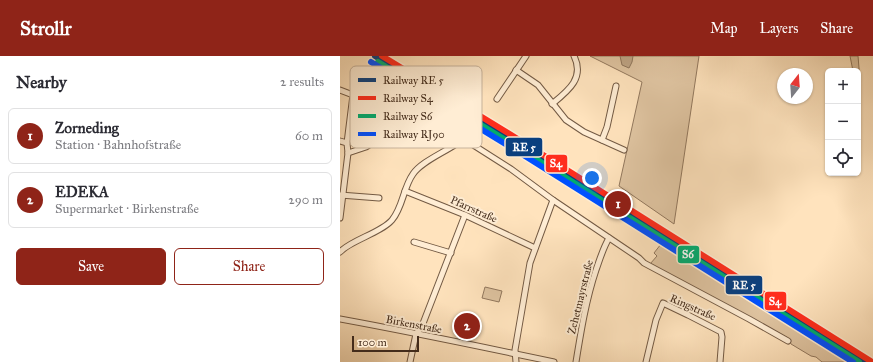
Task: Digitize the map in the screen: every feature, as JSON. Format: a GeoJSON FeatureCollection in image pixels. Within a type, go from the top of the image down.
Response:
{"type":"FeatureCollection","features":[{"type":"Feature","properties":{"kind":"street"},"geometry":{"type":"LineString","coordinates":[[497,99],[526,56]]}},
{"type":"Feature","properties":{"kind":"street"},"geometry":{"type":"LineString","coordinates":[[552,104],[566,92],[575,81],[578,65],[574,56]]}},
{"type":"Feature","properties":{"kind":"street"},"geometry":{"type":"LineString","coordinates":[[516,70],[538,86],[566,120],[584,132],[624,150]]}},
{"type":"Feature","properties":{"kind":"street"},"geometry":{"type":"LineString","coordinates":[[602,140],[607,127],[616,86]]}},
{"type":"Feature","properties":{"kind":"street"},"geometry":{"type":"LineString","coordinates":[[340,90],[350,94]]}},
{"type":"Feature","properties":{"kind":"street"},"geometry":{"type":"LineString","coordinates":[[340,218],[350,124]]}},
{"type":"Feature","properties":{"kind":"street"},"geometry":{"type":"LineString","coordinates":[[340,141],[348,143]]}},
{"type":"Feature","properties":{"kind":"street"},"geometry":{"type":"LineString","coordinates":[[348,153],[363,148]]}},
{"type":"Feature","properties":{"kind":"street"},"geometry":{"type":"LineString","coordinates":[[341,250],[392,220],[396,214],[413,173],[424,164],[450,148]]}},
{"type":"Feature","properties":{"kind":"street"},"geometry":{"type":"LineString","coordinates":[[478,148],[511,169],[644,263],[788,341]]}},
{"type":"Feature","properties":{"kind":"street","name":"Pfarrstraße"},"geometry":{"type":"LineString","coordinates":[[405,191],[465,215],[535,248]]}},
{"type":"Feature","properties":{"kind":"street"},"geometry":{"type":"LineString","coordinates":[[342,195],[379,198]]}},
{"type":"Feature","properties":{"kind":"street"},"geometry":{"type":"LineString","coordinates":[[516,362],[515,354],[528,272],[535,248],[553,200]]}},
{"type":"Feature","properties":{"kind":"street"},"geometry":{"type":"LineString","coordinates":[[410,362],[416,334],[422,326],[465,215]]}},
{"type":"Feature","properties":{"kind":"street","name":"Zehetmayrstraße"},"geometry":{"type":"LineString","coordinates":[[576,362],[583,320],[592,284],[604,246],[609,238]]}},
{"type":"Feature","properties":{"kind":"street"},"geometry":{"type":"LineString","coordinates":[[414,242],[451,253]]}},
{"type":"Feature","properties":{"kind":"street","name":"Ringstraße"},"geometry":{"type":"LineString","coordinates":[[646,362],[656,320],[663,303],[720,332],[722,337],[720,362]]}},
{"type":"Feature","properties":{"kind":"street","name":"Birkenstraße"},"geometry":{"type":"LineString","coordinates":[[340,319],[554,362]]}},
{"type":"Feature","properties":{"kind":"shaded area"},"geometry":{"type":"Polygon","coordinates":[[[590,56],[699,56],[674,224],[619,186],[642,82],[590,56]]]}},
{"type":"Feature","properties":{"kind":"shaded area"},"geometry":{"type":"Polygon","coordinates":[[[620,56],[633,56],[629,68],[622,65],[620,56]]]}},
{"type":"Feature","properties":{"kind":"shaded area"},"geometry":{"type":"Polygon","coordinates":[[[850,56],[858,56],[859,68],[852,68],[850,56]]]}},
{"type":"Feature","properties":{"kind":"shaded area"},"geometry":{"type":"Polygon","coordinates":[[[661,244],[849,362],[822,362],[816,357],[811,356],[791,344],[788,338],[650,264],[657,256],[654,253],[661,244]]]}},
{"type":"Feature","properties":{"kind":"shaded area"},"geometry":{"type":"Polygon","coordinates":[[[485,287],[502,291],[499,302],[482,298],[485,287]]]}},
{"type":"Feature","properties":{"kind":"transit line"},"geometry":{"type":"LineString","coordinates":[[375,56],[391,66]]}},
{"type":"Feature","properties":{"kind":"transit line"},"geometry":{"type":"LineString","coordinates":[[482,121],[866,362]]}},
{"type":"Feature","properties":{"kind":"rail line","name":"S4"},"geometry":{"type":"LineString","coordinates":[[382,56],[398,66]]}},
{"type":"Feature","properties":{"kind":"rail line","name":"RJ90"},"geometry":{"type":"LineString","coordinates":[[371,62],[378,66]]}},
{"type":"Feature","properties":{"kind":"rail line","name":"S6"},"geometry":{"type":"LineString","coordinates":[[378,62],[385,66]]}},
{"type":"Feature","properties":{"kind":"rail line","name":"S4"},"geometry":{"type":"LineString","coordinates":[[482,117],[872,362]]}},
{"type":"Feature","properties":{"kind":"rail line","name":"S6"},"geometry":{"type":"LineString","coordinates":[[482,126],[859,362]]}},
{"type":"Feature","properties":{"kind":"rail line","name":"RJ90"},"geometry":{"type":"LineString","coordinates":[[482,130],[853,362]]}},
{"type":"Feature","properties":{"kind":"place","name":"Zorneding"},"geometry":{"type":"Point","coordinates":[618,204]}},
{"type":"Feature","properties":{"kind":"place","name":"EDEKA"},"geometry":{"type":"Point","coordinates":[467,326]}}]}
